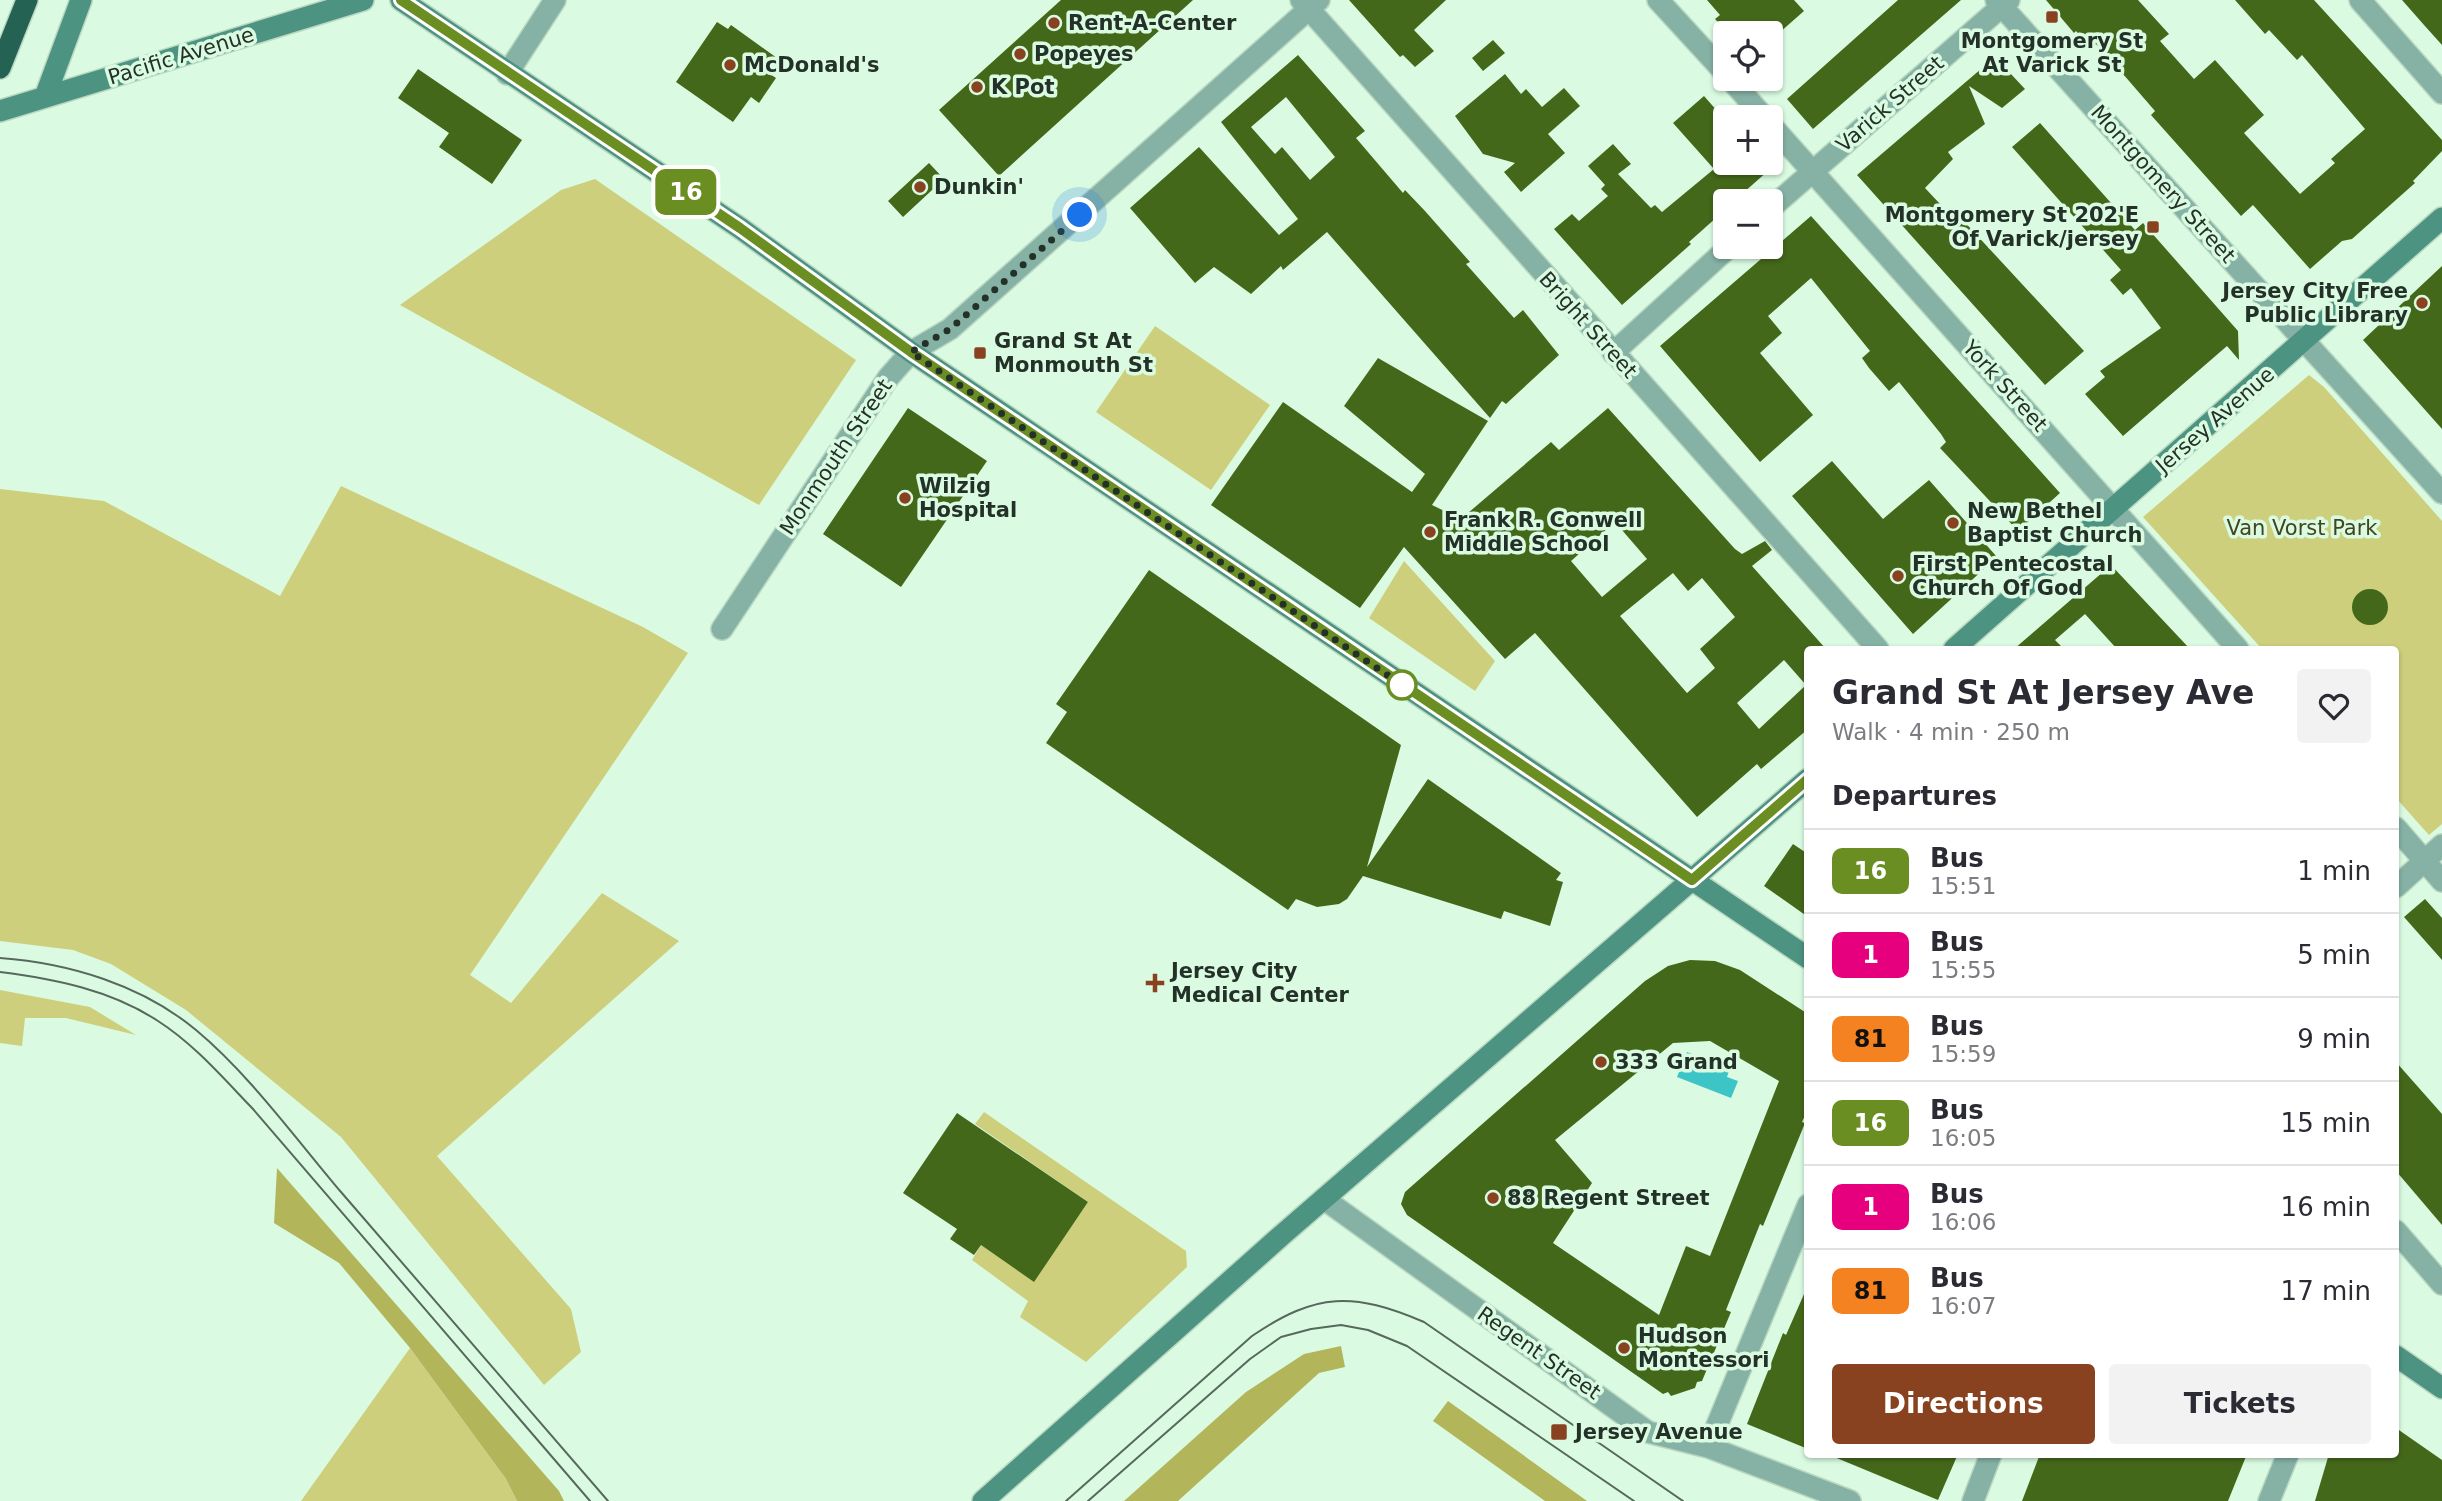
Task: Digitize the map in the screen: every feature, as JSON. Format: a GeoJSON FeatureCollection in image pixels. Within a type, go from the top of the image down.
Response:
{"type":"FeatureCollection","features":[{"type":"Feature","properties":{"kind":"highway"},"geometry":{"type":"LineString","coordinates":[[0,68],[27,0]]}},
{"type":"Feature","properties":{"kind":"street"},"geometry":{"type":"LineString","coordinates":[[45,97],[81,0]]}},
{"type":"Feature","properties":{"kind":"street","name":"Pacific Avenue"},"geometry":{"type":"LineString","coordinates":[[0,111],[363,0]]}},
{"type":"Feature","properties":{"kind":"street"},"geometry":{"type":"LineString","coordinates":[[401,0],[507,74],[740,228],[911,352],[1804,955]]}},
{"type":"Feature","properties":{"kind":"street"},"geometry":{"type":"LineString","coordinates":[[507,74],[555,0]]}},
{"type":"Feature","properties":{"kind":"street"},"geometry":{"type":"LineString","coordinates":[[1658,0],[1713,60]]}},
{"type":"Feature","properties":{"kind":"street"},"geometry":{"type":"LineString","coordinates":[[2360,0],[2442,93]]}},
{"type":"Feature","properties":{"kind":"street","name":"Varick Street"},"geometry":{"type":"LineString","coordinates":[[1783,197],[2003,2]]}},
{"type":"Feature","properties":{"kind":"street","name":"Montgomery Street"},"geometry":{"type":"LineString","coordinates":[[2003,2],[2304,342],[2442,492]]}},
{"type":"Feature","properties":{"kind":"street","name":"Monmouth Street"},"geometry":{"type":"LineString","coordinates":[[722,629],[888,378],[911,352],[951,328],[1310,3]]}},
{"type":"Feature","properties":{"kind":"street","name":"Bright Street"},"geometry":{"type":"LineString","coordinates":[[1310,3],[1613,353],[1875,646]]}},
{"type":"Feature","properties":{"kind":"street"},"geometry":{"type":"LineString","coordinates":[[1741,91],[1753,105]]}},
{"type":"Feature","properties":{"kind":"street","name":"York Street"},"geometry":{"type":"LineString","coordinates":[[1783,138],[2235,646]]}},
{"type":"Feature","properties":{"kind":"street","name":"Jersey Avenue"},"geometry":{"type":"LineString","coordinates":[[1957,646],[2442,218]]}},
{"type":"Feature","properties":{"kind":"street"},"geometry":{"type":"LineString","coordinates":[[1613,353],[1716,259]]}},
{"type":"Feature","properties":{"kind":"street"},"geometry":{"type":"LineString","coordinates":[[983,1501],[1324,1199],[1804,782]]}},
{"type":"Feature","properties":{"kind":"street"},"geometry":{"type":"LineString","coordinates":[[2399,831],[2442,881]]}},
{"type":"Feature","properties":{"kind":"street"},"geometry":{"type":"LineString","coordinates":[[2399,884],[2442,845]]}},
{"type":"Feature","properties":{"kind":"street","name":"Regent Street"},"geometry":{"type":"LineString","coordinates":[[1324,1199],[1648,1432],[1708,1447],[1850,1501]]}},
{"type":"Feature","properties":{"kind":"street"},"geometry":{"type":"LineString","coordinates":[[1708,1447],[1804,1215]]}},
{"type":"Feature","properties":{"kind":"street"},"geometry":{"type":"LineString","coordinates":[[2399,1234],[2442,1284]]}},
{"type":"Feature","properties":{"kind":"street"},"geometry":{"type":"LineString","coordinates":[[2399,1358],[2442,1388]]}},
{"type":"Feature","properties":{"kind":"street"},"geometry":{"type":"LineString","coordinates":[[1973,1501],[1989,1458]]}},
{"type":"Feature","properties":{"kind":"street"},"geometry":{"type":"LineString","coordinates":[[2269,1501],[2286,1458]]}},
{"type":"Feature","properties":{"kind":"green space"},"geometry":{"type":"Polygon","coordinates":[[[595,179],[856,360],[759,505],[400,305],[561,190],[595,179]]]}},
{"type":"Feature","properties":{"kind":"green space"},"geometry":{"type":"Polygon","coordinates":[[[1155,326],[1270,405],[1211,490],[1096,412],[1155,326]]]}},
{"type":"Feature","properties":{"kind":"green space","name":"Van Vorst Park"},"geometry":{"type":"Polygon","coordinates":[[[2309,375],[2324,387],[2442,521],[2442,824],[2429,835],[2399,801],[2399,646],[2259,646],[2143,517],[2309,375]]]}},
{"type":"Feature","properties":{"kind":"green space"},"geometry":{"type":"Polygon","coordinates":[[[341,486],[643,627],[688,653],[470,975],[511,1003],[602,893],[679,941],[437,1156],[571,1309],[581,1352],[544,1385],[341,1137],[186,1010],[111,964],[73,950],[0,941],[0,489],[104,501],[280,596],[341,486]]]}},
{"type":"Feature","properties":{"kind":"green space"},"geometry":{"type":"Polygon","coordinates":[[[1404,561],[1495,661],[1475,691],[1369,618],[1404,561]]]}},
{"type":"Feature","properties":{"kind":"green space"},"geometry":{"type":"Polygon","coordinates":[[[0,990],[90,1007],[136,1035],[66,1018],[25,1018],[22,1046],[0,1043],[0,990]]]}},
{"type":"Feature","properties":{"kind":"green space"},"geometry":{"type":"Polygon","coordinates":[[[984,1112],[1186,1251],[1187,1267],[1086,1362],[1020,1317],[1028,1301],[972,1260],[981,1245],[1034,1281],[1088,1202],[975,1124],[984,1112]]]}},
{"type":"Feature","properties":{"kind":"green space"},"geometry":{"type":"Polygon","coordinates":[[[410,1348],[506,1479],[517,1501],[301,1501],[410,1348]]]}},
{"type":"Feature","properties":{"kind":"shaded area"},"geometry":{"type":"Polygon","coordinates":[[[277,1168],[559,1491],[564,1501],[517,1501],[506,1479],[410,1348],[339,1263],[274,1223],[277,1168]]]}},
{"type":"Feature","properties":{"kind":"shaded area"},"geometry":{"type":"Polygon","coordinates":[[[1341,1346],[1345,1367],[1319,1373],[1178,1501],[1124,1501],[1246,1392],[1304,1354],[1341,1346]]]}},
{"type":"Feature","properties":{"kind":"shaded area"},"geometry":{"type":"Polygon","coordinates":[[[1448,1401],[1587,1501],[1545,1501],[1433,1421],[1448,1401]]]}},
{"type":"Feature","properties":{"kind":"water"},"geometry":{"type":"Polygon","coordinates":[[[1687,1052],[1730,1068],[1727,1077],[1738,1081],[1731,1098],[1677,1077],[1687,1052]]]}},
{"type":"Feature","properties":{"kind":"building"},"geometry":{"type":"Polygon","coordinates":[[[1061,0],[1193,0],[999,176],[939,110],[1061,0]]]}},
{"type":"Feature","properties":{"kind":"building"},"geometry":{"type":"Polygon","coordinates":[[[1349,0],[1446,0],[1414,30],[1434,51],[1415,67],[1403,55],[1400,57],[1349,0]]]}},
{"type":"Feature","properties":{"kind":"building"},"geometry":{"type":"Polygon","coordinates":[[[1707,0],[1794,0],[1804,11],[1783,29],[1783,21],[1717,21],[1715,19],[1720,15],[1707,0]]]}},
{"type":"Feature","properties":{"kind":"building"},"geometry":{"type":"Polygon","coordinates":[[[1898,0],[1961,0],[1813,129],[1787,99],[1898,0]]]}},
{"type":"Feature","properties":{"kind":"building"},"geometry":{"type":"Polygon","coordinates":[[[2046,0],[2138,0],[2169,34],[2160,41],[2194,79],[2215,60],[2264,115],[2244,133],[2300,194],[2335,163],[2331,159],[2365,129],[2302,55],[2297,60],[2269,30],[2265,34],[2235,0],[2314,0],[2442,140],[2442,151],[2413,181],[2415,183],[2352,239],[2342,241],[2310,269],[2253,205],[2241,216],[2151,115],[2155,111],[2110,59],[2096,44],[2091,48],[2076,31],[2074,33],[2046,0]]]}},
{"type":"Feature","properties":{"kind":"building"},"geometry":{"type":"Polygon","coordinates":[[[2402,0],[2442,0],[2442,45],[2424,25],[2402,0]]]}},
{"type":"Feature","properties":{"kind":"building","name":"McDonald's"},"geometry":{"type":"Polygon","coordinates":[[[717,22],[728,29],[731,25],[777,58],[767,72],[776,78],[759,103],[751,97],[733,122],[676,82],[717,22]]]}},
{"type":"Feature","properties":{"kind":"building"},"geometry":{"type":"Polygon","coordinates":[[[1493,40],[1505,53],[1483,71],[1472,58],[1493,40]]]}},
{"type":"Feature","properties":{"kind":"building"},"geometry":{"type":"Polygon","coordinates":[[[1298,55],[1365,131],[1356,138],[1403,193],[1405,190],[1425,211],[1470,262],[1466,264],[1514,318],[1523,310],[1559,355],[1506,404],[1502,401],[1490,418],[1327,232],[1283,270],[1281,266],[1251,294],[1214,267],[1195,283],[1130,208],[1199,147],[1279,235],[1298,219],[1221,122],[1298,55]],[[1286,97],[1251,127],[1275,154],[1282,147],[1310,180],[1335,157],[1286,97]]]}},
{"type":"Feature","properties":{"kind":"building"},"geometry":{"type":"Polygon","coordinates":[[[1995,57],[2025,89],[2002,108],[1969,86],[1985,124],[1948,152],[1953,159],[1925,188],[1956,221],[1960,217],[2084,351],[2045,385],[1857,175],[1995,57]]]}},
{"type":"Feature","properties":{"kind":"building"},"geometry":{"type":"Polygon","coordinates":[[[418,69],[522,140],[492,184],[439,147],[449,133],[398,98],[418,69]]]}},
{"type":"Feature","properties":{"kind":"building"},"geometry":{"type":"Polygon","coordinates":[[[1505,74],[1521,94],[1526,89],[1542,107],[1564,88],[1580,106],[1548,134],[1565,153],[1521,192],[1504,172],[1515,163],[1483,154],[1455,116],[1505,74]]]}},
{"type":"Feature","properties":{"kind":"building"},"geometry":{"type":"Polygon","coordinates":[[[1704,96],[1713,106],[1713,168],[1673,123],[1704,96]]]}},
{"type":"Feature","properties":{"kind":"building"},"geometry":{"type":"Polygon","coordinates":[[[2040,123],[2135,230],[2143,223],[2238,331],[2239,360],[2227,346],[2123,436],[2085,394],[2105,377],[2100,371],[2161,328],[2131,288],[2123,295],[2110,280],[2121,270],[2012,147],[2040,123]]]}},
{"type":"Feature","properties":{"kind":"building"},"geometry":{"type":"Polygon","coordinates":[[[1613,144],[1631,164],[1618,174],[1651,208],[1655,205],[1662,212],[1713,170],[1713,175],[1763,175],[1748,189],[1713,189],[1713,221],[1689,242],[1691,244],[1622,305],[1554,229],[1572,214],[1579,221],[1608,196],[1601,189],[1605,185],[1588,166],[1613,144]]]}},
{"type":"Feature","properties":{"kind":"building","name":"Dunkin'"},"geometry":{"type":"Polygon","coordinates":[[[929,163],[944,179],[903,217],[888,201],[929,163]]]}},
{"type":"Feature","properties":{"kind":"building"},"geometry":{"type":"Polygon","coordinates":[[[1811,216],[2060,493],[2018,531],[1940,448],[1946,442],[1899,382],[1889,391],[1869,368],[1862,358],[1870,351],[1811,278],[1768,316],[1782,333],[1760,353],[1813,415],[1760,462],[1660,346],[1761,259],[1783,259],[1783,240],[1811,216]]]}},
{"type":"Feature","properties":{"kind":"building","name":"Jersey City Free Public Library"},"geometry":{"type":"Polygon","coordinates":[[[2442,266],[2442,429],[2363,340],[2442,266]]]}},
{"type":"Feature","properties":{"kind":"building"},"geometry":{"type":"Polygon","coordinates":[[[1378,358],[1488,421],[1432,505],[1461,519],[1551,442],[1559,450],[1608,408],[1735,549],[1742,554],[1765,541],[1772,550],[1752,566],[1823,646],[1804,646],[1804,683],[1784,660],[1737,703],[1759,729],[1804,687],[1804,732],[1761,769],[1757,764],[1697,817],[1535,633],[1505,659],[1404,547],[1360,608],[1211,505],[1283,402],[1412,492],[1425,474],[1344,406],[1378,358]],[[1615,522],[1571,561],[1602,597],[1647,559],[1615,522]],[[1673,573],[1620,616],[1687,693],[1715,668],[1700,649],[1735,617],[1702,578],[1688,591],[1673,573]]]}},
{"type":"Feature","properties":{"kind":"building","name":"Wilzig Hospital"},"geometry":{"type":"Polygon","coordinates":[[[908,408],[987,461],[901,587],[823,534],[908,408]]]}},
{"type":"Feature","properties":{"kind":"building"},"geometry":{"type":"Polygon","coordinates":[[[1832,461],[1883,519],[1929,480],[1997,557],[1913,634],[1792,496],[1832,461]]]}},
{"type":"Feature","properties":{"kind":"building"},"geometry":{"type":"Polygon","coordinates":[[[2111,565],[2187,646],[2114,646],[2085,614],[2055,640],[2061,646],[2017,646],[2111,565]]]}},
{"type":"Feature","properties":{"kind":"building","name":"Jersey City Medical Center"},"geometry":{"type":"Polygon","coordinates":[[[1149,570],[1401,745],[1367,867],[1428,779],[1561,873],[1556,880],[1563,882],[1550,926],[1504,911],[1501,919],[1363,876],[1347,899],[1339,904],[1317,907],[1296,899],[1288,910],[1046,743],[1067,712],[1056,704],[1149,570]]]}},
{"type":"Feature","properties":{"kind":"building"},"geometry":{"type":"Polygon","coordinates":[[[2370,589],[2383,594],[2388,607],[2383,620],[2370,625],[2357,620],[2352,607],[2357,594],[2370,589]]]}},
{"type":"Feature","properties":{"kind":"building"},"geometry":{"type":"Polygon","coordinates":[[[1793,844],[1804,851],[1804,914],[1764,886],[1793,844]]]}},
{"type":"Feature","properties":{"kind":"building"},"geometry":{"type":"Polygon","coordinates":[[[2425,899],[2442,918],[2442,960],[2404,917],[2425,899]]]}},
{"type":"Feature","properties":{"kind":"building"},"geometry":{"type":"Polygon","coordinates":[[[1690,960],[1715,961],[1740,970],[1804,1011],[1804,1125],[1763,1226],[1760,1224],[1726,1310],[1731,1312],[1702,1381],[1697,1382],[1695,1388],[1671,1396],[1668,1392],[1663,1394],[1407,1215],[1401,1204],[1405,1192],[1645,981],[1668,966],[1690,960]],[[1710,1041],[1673,1043],[1555,1140],[1592,1183],[1553,1243],[1659,1315],[1686,1246],[1710,1256],[1779,1081],[1710,1041]]]}},
{"type":"Feature","properties":{"kind":"building"},"geometry":{"type":"Polygon","coordinates":[[[2399,1065],[2442,1114],[2442,1225],[2399,1175],[2399,1065]]]}},
{"type":"Feature","properties":{"kind":"building"},"geometry":{"type":"Polygon","coordinates":[[[957,1113],[1088,1202],[1034,1282],[981,1245],[974,1255],[950,1239],[957,1229],[903,1193],[957,1113]]]}},
{"type":"Feature","properties":{"kind":"building"},"geometry":{"type":"Polygon","coordinates":[[[1804,1294],[1804,1447],[1747,1424],[1783,1333],[1786,1335],[1804,1294]]]}},
{"type":"Feature","properties":{"kind":"building"},"geometry":{"type":"Polygon","coordinates":[[[2399,1430],[2442,1460],[2442,1501],[2315,1501],[2328,1458],[2399,1458],[2399,1430]]]}},
{"type":"Feature","properties":{"kind":"building"},"geometry":{"type":"Polygon","coordinates":[[[1837,1458],[1956,1458],[1938,1500],[1837,1458]]]}},
{"type":"Feature","properties":{"kind":"building"},"geometry":{"type":"Polygon","coordinates":[[[2038,1458],[2245,1458],[2228,1501],[2022,1501],[2038,1458]]]}},
{"type":"Feature","properties":{"kind":"tram line"},"geometry":{"type":"LineString","coordinates":[[0,958],[52,965],[104,979],[152,1000],[175,1014],[216,1047],[272,1108],[341,1192],[608,1501]]}},
{"type":"Feature","properties":{"kind":"tram line"},"geometry":{"type":"LineString","coordinates":[[0,972],[62,982],[121,1001],[158,1021],[196,1051],[253,1109],[590,1501]]}},
{"type":"Feature","properties":{"kind":"tram line"},"geometry":{"type":"LineString","coordinates":[[1066,1501],[1252,1336],[1296,1311],[1336,1301],[1376,1305],[1424,1322],[1683,1501]]}},
{"type":"Feature","properties":{"kind":"tram line"},"geometry":{"type":"LineString","coordinates":[[1088,1501],[1250,1359],[1281,1337],[1341,1325],[1368,1330],[1407,1346],[1634,1501]]}},
{"type":"Feature","properties":{"kind":"bus line","name":"16"},"geometry":{"type":"LineString","coordinates":[[401,0],[507,74],[740,228],[911,352],[1692,880],[1804,783]]}},
{"type":"Feature","properties":{"kind":"place","name":"Montgomery St At Varick St"},"geometry":{"type":"Point","coordinates":[2052,17]}},
{"type":"Feature","properties":{"kind":"place","name":"Rent-A-Center"},"geometry":{"type":"Point","coordinates":[1054,23]}},
{"type":"Feature","properties":{"kind":"place","name":"Popeyes"},"geometry":{"type":"Point","coordinates":[1020,54]}},
{"type":"Feature","properties":{"kind":"place","name":"McDonald's"},"geometry":{"type":"Point","coordinates":[730,65]}},
{"type":"Feature","properties":{"kind":"place","name":"K Pot"},"geometry":{"type":"Point","coordinates":[977,87]}},
{"type":"Feature","properties":{"kind":"place","name":"Dunkin'"},"geometry":{"type":"Point","coordinates":[920,187]}},
{"type":"Feature","properties":{"kind":"place","name":"Montgomery St 202'E Of Varick/jersey"},"geometry":{"type":"Point","coordinates":[2153,227]}},
{"type":"Feature","properties":{"kind":"place","name":"Jersey City Free Public Library"},"geometry":{"type":"Point","coordinates":[2422,303]}},
{"type":"Feature","properties":{"kind":"place","name":"Grand St At Monmouth St"},"geometry":{"type":"Point","coordinates":[980,353]}},
{"type":"Feature","properties":{"kind":"place","name":"Wilzig Hospital"},"geometry":{"type":"Point","coordinates":[905,498]}},
{"type":"Feature","properties":{"kind":"place","name":"New Bethel Baptist Church"},"geometry":{"type":"Point","coordinates":[1953,523]}},
{"type":"Feature","properties":{"kind":"place","name":"Frank R. Conwell Middle School"},"geometry":{"type":"Point","coordinates":[1430,532]}},
{"type":"Feature","properties":{"kind":"place","name":"First Pentecostal Church Of God"},"geometry":{"type":"Point","coordinates":[1898,576]}},
{"type":"Feature","properties":{"kind":"place","name":"Jersey City Medical Center"},"geometry":{"type":"Point","coordinates":[1155,983]}},
{"type":"Feature","properties":{"kind":"place","name":"333 Grand"},"geometry":{"type":"Point","coordinates":[1601,1062]}},
{"type":"Feature","properties":{"kind":"place","name":"88 Regent Street"},"geometry":{"type":"Point","coordinates":[1493,1198]}},
{"type":"Feature","properties":{"kind":"place","name":"Hudson Montessori"},"geometry":{"type":"Point","coordinates":[1624,1348]}},
{"type":"Feature","properties":{"kind":"place","name":"Jersey Avenue"},"geometry":{"type":"Point","coordinates":[1559,1432]}},
{"type":"Feature","properties":{"kind":"route"},"geometry":{"type":"LineString","coordinates":[[1080,215],[950,329],[911,352],[1402,685]]}}]}
